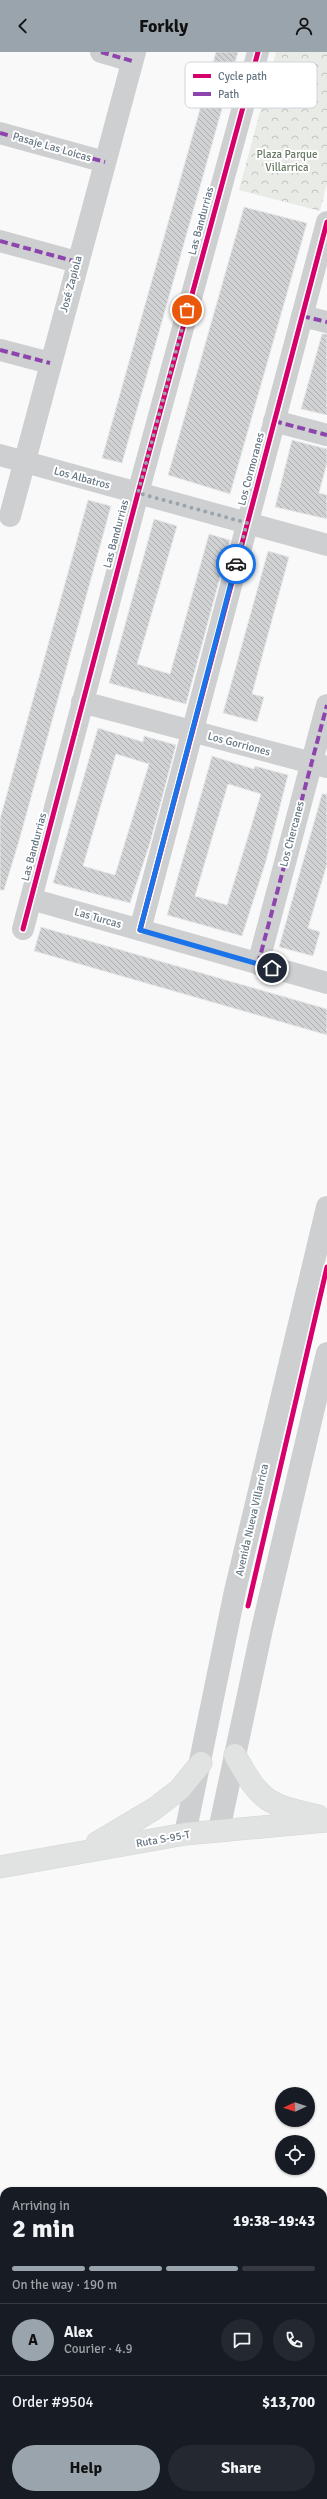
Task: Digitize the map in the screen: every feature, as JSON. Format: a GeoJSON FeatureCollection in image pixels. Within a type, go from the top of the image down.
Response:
{"type":"FeatureCollection","features":[{"type":"Feature","properties":{"kind":"main road"},"geometry":{"type":"LineString","coordinates":[[235,1755],[252,1786],[262,1796],[283,1808],[327,1818]]}},
{"type":"Feature","properties":{"kind":"main road"},"geometry":{"type":"LineString","coordinates":[[74,1854],[129,1826],[154,1809],[180,1789],[201,1763]]}},
{"type":"Feature","properties":{"kind":"main road","name":"Ruta S-95-T"},"geometry":{"type":"LineString","coordinates":[[0,1867],[185,1834],[327,1821]]}},
{"type":"Feature","properties":{"kind":"street"},"geometry":{"type":"LineString","coordinates":[[101,52],[134,57]]}},
{"type":"Feature","properties":{"kind":"street","name":"Las Bandurrias"},"geometry":{"type":"LineString","coordinates":[[255,62],[258,52]]}},
{"type":"Feature","properties":{"kind":"street","name":"José Zapiola"},"geometry":{"type":"LineString","coordinates":[[10,516],[77,262],[134,57]]}},
{"type":"Feature","properties":{"kind":"street","name":"Las Bandurrias"},"geometry":{"type":"LineString","coordinates":[[23,929],[82,702],[243,108]]}},
{"type":"Feature","properties":{"kind":"street","name":"Pasaje Las Loicas"},"geometry":{"type":"LineString","coordinates":[[0,132],[105,162]]}},
{"type":"Feature","properties":{"kind":"street","name":"Los Cormoranes"},"geometry":{"type":"LineString","coordinates":[[140,930],[327,222]]}},
{"type":"Feature","properties":{"kind":"street"},"geometry":{"type":"LineString","coordinates":[[0,241],[77,262]]}},
{"type":"Feature","properties":{"kind":"street"},"geometry":{"type":"LineString","coordinates":[[302,316],[327,322]]}},
{"type":"Feature","properties":{"kind":"street"},"geometry":{"type":"LineString","coordinates":[[0,350],[50,363]]}},
{"type":"Feature","properties":{"kind":"street"},"geometry":{"type":"LineString","coordinates":[[274,421],[327,436]]}},
{"type":"Feature","properties":{"kind":"street","name":"Los Albatros"},"geometry":{"type":"LineString","coordinates":[[0,455],[327,545]]}},
{"type":"Feature","properties":{"kind":"street","name":"Los Gorriones"},"geometry":{"type":"LineString","coordinates":[[82,702],[319,765]]}},
{"type":"Feature","properties":{"kind":"street","name":"Los Chercanes"},"geometry":{"type":"LineString","coordinates":[[258,964],[319,765],[327,705]]}},
{"type":"Feature","properties":{"kind":"street","name":"Las Turcas"},"geometry":{"type":"LineString","coordinates":[[30,899],[327,983]]}},
{"type":"Feature","properties":{"kind":"street","name":"Avenida Nueva Villarrica"},"geometry":{"type":"LineString","coordinates":[[185,1834],[201,1763],[235,1591],[324,1235],[327,1207]]}},
{"type":"Feature","properties":{"kind":"street"},"geometry":{"type":"LineString","coordinates":[[219,1830],[262,1629],[327,1353]]}},
{"type":"Feature","properties":{"kind":"green space","name":"Plaza Parque Villarrica"},"geometry":{"type":"Polygon","coordinates":[[[276,52],[327,52],[327,183],[320,211],[239,190],[261,108],[317,108],[317,62],[273,62],[276,52]]]}},
{"type":"Feature","properties":{"kind":"building"},"geometry":{"type":"Polygon","coordinates":[[[216,52],[238,52],[235,62],[213,62],[216,52]]]}},
{"type":"Feature","properties":{"kind":"building"},"geometry":{"type":"Polygon","coordinates":[[[200,108],[222,108],[122,463],[102,458],[200,108]]]}},
{"type":"Feature","properties":{"kind":"building"},"geometry":{"type":"Polygon","coordinates":[[[244,207],[307,223],[230,494],[168,475],[244,207]]]}},
{"type":"Feature","properties":{"kind":"building"},"geometry":{"type":"Polygon","coordinates":[[[322,334],[327,334],[327,415],[301,409],[322,334]]]}},
{"type":"Feature","properties":{"kind":"building"},"geometry":{"type":"Polygon","coordinates":[[[292,440],[327,449],[327,463],[319,493],[327,495],[327,519],[275,507],[292,440]]]}},
{"type":"Feature","properties":{"kind":"building"},"geometry":{"type":"Polygon","coordinates":[[[88,500],[111,506],[19,841],[4,890],[0,890],[0,819],[88,500]]]}},
{"type":"Feature","properties":{"kind":"building"},"geometry":{"type":"Polygon","coordinates":[[[154,519],[177,526],[137,664],[170,674],[209,534],[230,540],[186,704],[109,683],[154,519]]]}},
{"type":"Feature","properties":{"kind":"building"},"geometry":{"type":"Polygon","coordinates":[[[268,551],[289,557],[252,694],[264,697],[257,722],[223,713],[268,551]]]}},
{"type":"Feature","properties":{"kind":"building"},"geometry":{"type":"Polygon","coordinates":[[[98,728],[143,742],[144,736],[176,745],[150,843],[130,903],[53,883],[98,728]],[[116,754],[83,866],[115,875],[149,764],[116,754]]]}},
{"type":"Feature","properties":{"kind":"building"},"geometry":{"type":"Polygon","coordinates":[[[212,756],[254,769],[255,766],[288,775],[266,861],[242,936],[167,915],[212,756]],[[228,784],[195,896],[227,905],[261,794],[228,784]]]}},
{"type":"Feature","properties":{"kind":"building"},"geometry":{"type":"Polygon","coordinates":[[[322,794],[327,794],[327,864],[308,928],[320,932],[313,956],[279,947],[322,794]]]}},
{"type":"Feature","properties":{"kind":"building"},"geometry":{"type":"Polygon","coordinates":[[[41,927],[327,1009],[327,1035],[34,951],[41,927]]]}},
{"type":"Feature","properties":{"kind":"marked path"},"geometry":{"type":"LineString","coordinates":[[101,52],[132,61]]}},
{"type":"Feature","properties":{"kind":"marked path"},"geometry":{"type":"LineString","coordinates":[[0,133],[105,162]]}},
{"type":"Feature","properties":{"kind":"marked path"},"geometry":{"type":"LineString","coordinates":[[0,241],[77,262]]}},
{"type":"Feature","properties":{"kind":"marked path"},"geometry":{"type":"LineString","coordinates":[[302,316],[327,322]]}},
{"type":"Feature","properties":{"kind":"marked path"},"geometry":{"type":"LineString","coordinates":[[0,350],[50,363]]}},
{"type":"Feature","properties":{"kind":"marked path"},"geometry":{"type":"LineString","coordinates":[[274,421],[327,435]]}},
{"type":"Feature","properties":{"kind":"marked path"},"geometry":{"type":"LineString","coordinates":[[258,964],[327,705]]}},
{"type":"Feature","properties":{"kind":"cycle path"},"geometry":{"type":"LineString","coordinates":[[255,62],[258,52]]}},
{"type":"Feature","properties":{"kind":"cycle path"},"geometry":{"type":"LineString","coordinates":[[23,929],[138,493],[243,108]]}},
{"type":"Feature","properties":{"kind":"cycle path"},"geometry":{"type":"LineString","coordinates":[[140,930],[327,222]]}},
{"type":"Feature","properties":{"kind":"cycle path"},"geometry":{"type":"LineString","coordinates":[[248,1606],[327,1267]]}},
{"type":"Feature","properties":{"kind":"way so far"},"geometry":{"type":"LineString","coordinates":[[187,310],[138,493],[247,523],[236,564]]}},
{"type":"Feature","properties":{"kind":"route"},"geometry":{"type":"LineString","coordinates":[[236,564],[140,930],[272,968]]}}]}
